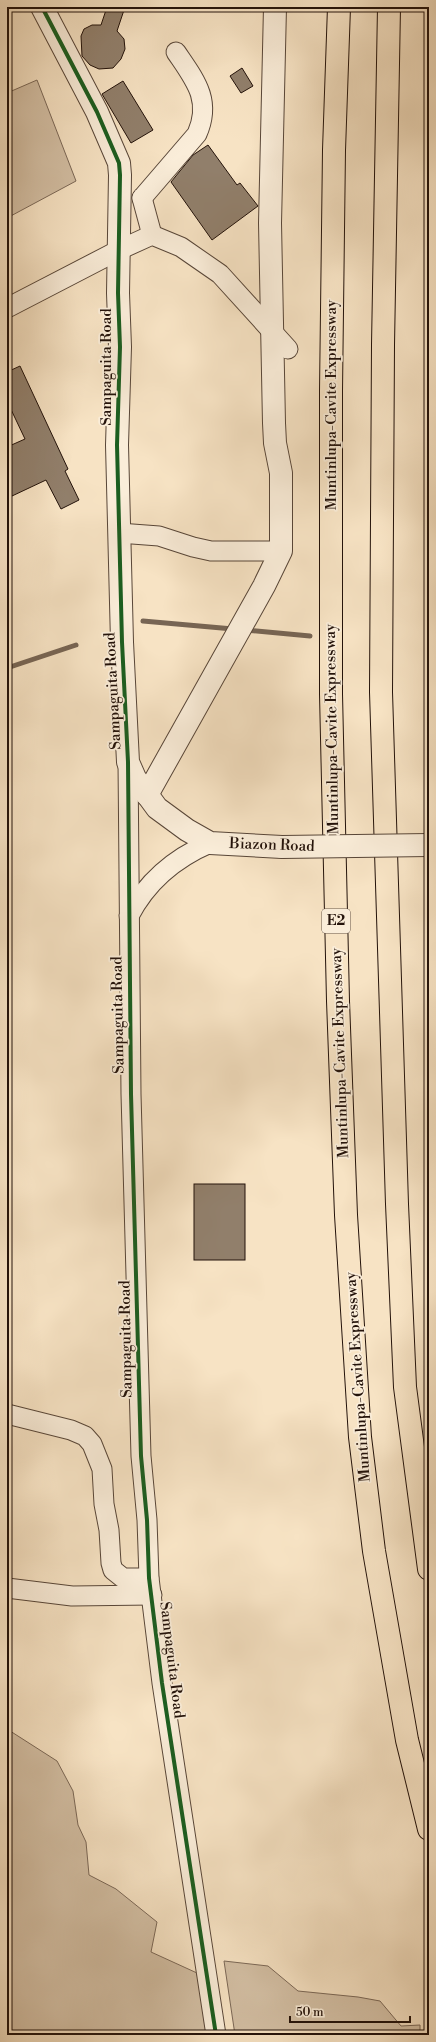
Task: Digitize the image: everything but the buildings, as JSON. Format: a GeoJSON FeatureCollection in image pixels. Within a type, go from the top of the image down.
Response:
{"type":"FeatureCollection","features":[{"type":"Feature","properties":{"kind":"highway","name":"Muntinlupa-Cavite Expressway"},"geometry":{"type":"LineString","coordinates":[[339,7],[334,150],[331,391],[330,694],[338,1001],[346,1215],[360,1437],[374,1551],[408,1740],[429,1829]]}},
{"type":"Feature","properties":{"kind":"highway"},"geometry":{"type":"LineString","coordinates":[[389,7],[383,353],[381,692],[396,1196],[405,1387],[429,1569]]}},
{"type":"Feature","properties":{"kind":"street","name":"Sampaguita Road"},"geometry":{"type":"LineString","coordinates":[[42,7],[96,112],[119,163],[120,347],[117,445],[128,762],[128,918],[142,1456],[150,1586],[162,1683],[216,2035]]}},
{"type":"Feature","properties":{"kind":"street"},"geometry":{"type":"LineString","coordinates":[[147,796],[264,586],[280,551],[281,473],[275,443],[274,423],[270,222],[275,7]]}},
{"type":"Feature","properties":{"kind":"street"},"geometry":{"type":"LineString","coordinates":[[142,198],[197,134],[202,124],[204,112],[201,94],[195,80],[176,52]]}},
{"type":"Feature","properties":{"kind":"street"},"geometry":{"type":"LineString","coordinates":[[120,192],[142,198]]}},
{"type":"Feature","properties":{"kind":"street"},"geometry":{"type":"LineString","coordinates":[[142,198],[152,235]]}},
{"type":"Feature","properties":{"kind":"street"},"geometry":{"type":"LineString","coordinates":[[7,308],[119,250],[152,235],[181,247],[220,274],[288,349]]}},
{"type":"Feature","properties":{"kind":"street"},"geometry":{"type":"LineString","coordinates":[[119,534],[159,536],[192,547],[211,550],[280,551]]}},
{"type":"Feature","properties":{"kind":"street","name":"Biazon Road"},"geometry":{"type":"LineString","coordinates":[[128,762],[147,796],[157,808],[187,830],[210,843]]}},
{"type":"Feature","properties":{"kind":"street","name":"Biazon Road"},"geometry":{"type":"LineString","coordinates":[[128,918],[146,887],[159,875],[188,852],[210,843],[282,847],[429,845]]}},
{"type":"Feature","properties":{"kind":"street"},"geometry":{"type":"LineString","coordinates":[[7,1414],[71,1430],[85,1436],[92,1444],[102,1469],[104,1504],[109,1530],[111,1563],[114,1570],[123,1578],[150,1586]]}},
{"type":"Feature","properties":{"kind":"street"},"geometry":{"type":"LineString","coordinates":[[7,1588],[72,1596],[150,1586]]}},
{"type":"Feature","properties":{"kind":"shaded area"},"geometry":{"type":"Polygon","coordinates":[[[37,80],[76,181],[7,218],[7,93],[37,80]]]}},
{"type":"Feature","properties":{"kind":"shaded area"},"geometry":{"type":"Polygon","coordinates":[[[7,1729],[57,1761],[73,1791],[78,1825],[86,1842],[89,1875],[116,1889],[157,1922],[151,1952],[197,1973],[207,2035],[7,2035],[7,1729]]]}},
{"type":"Feature","properties":{"kind":"shaded area"},"geometry":{"type":"Polygon","coordinates":[[[224,1961],[268,1966],[298,1991],[358,1997],[380,2001],[401,2026],[420,2025],[420,2035],[235,2035],[224,1961]]]}},
{"type":"Feature","properties":{"kind":"waterway"},"geometry":{"type":"LineString","coordinates":[[143,621],[233,629]]}},
{"type":"Feature","properties":{"kind":"waterway"},"geometry":{"type":"LineString","coordinates":[[245,630],[310,636]]}},
{"type":"Feature","properties":{"kind":"waterway"},"geometry":{"type":"LineString","coordinates":[[7,668],[76,645]]}},
{"type":"Feature","properties":{"kind":"cycle path"},"geometry":{"type":"LineString","coordinates":[[42,7],[97,112],[119,163],[118,293],[120,347],[117,445],[122,642],[128,762],[131,1094],[141,1456],[147,1520],[149,1578],[162,1683],[216,2035]]}}]}
